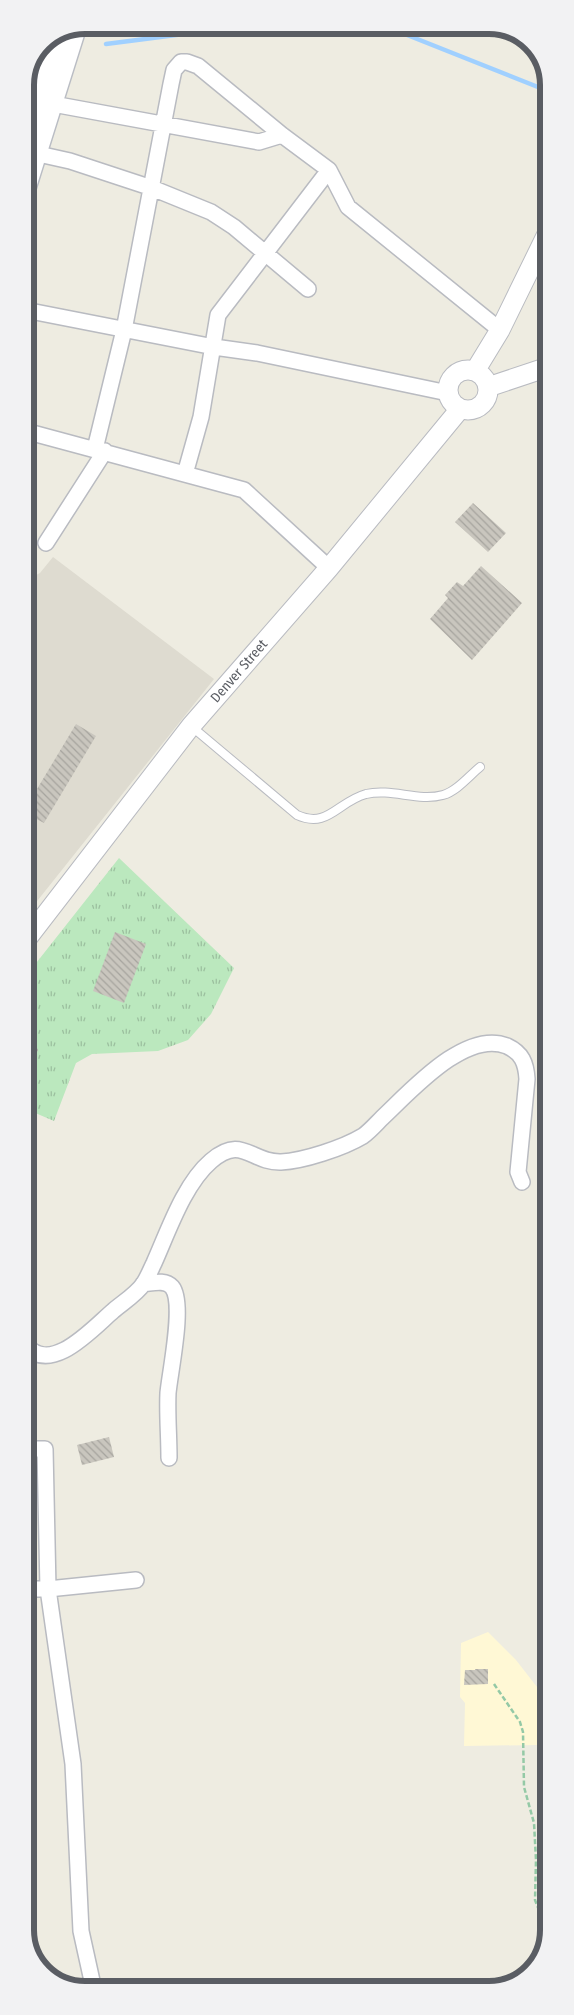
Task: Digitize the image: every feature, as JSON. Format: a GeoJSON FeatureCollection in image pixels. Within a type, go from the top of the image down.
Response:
{"type":"FeatureCollection","features":[{"type":"Feature","properties":{"kind":"main road"},"geometry":{"type":"LineString","coordinates":[[34,137],[53,104],[73,36]]}},
{"type":"Feature","properties":{"kind":"main road"},"geometry":{"type":"LineString","coordinates":[[34,121],[51,47]]}},
{"type":"Feature","properties":{"kind":"street"},"geometry":{"type":"LineString","coordinates":[[46,543],[100,450],[174,70],[181,62],[198,66],[282,135],[329,170],[348,207],[500,330]]}},
{"type":"Feature","properties":{"kind":"street"},"geometry":{"type":"LineString","coordinates":[[53,104],[259,142],[282,135]]}},
{"type":"Feature","properties":{"kind":"street"},"geometry":{"type":"LineString","coordinates":[[34,149],[152,188],[211,212],[234,227],[308,288]]}},
{"type":"Feature","properties":{"kind":"street"},"geometry":{"type":"LineString","coordinates":[[185,474],[201,417],[218,315],[329,170]]}},
{"type":"Feature","properties":{"kind":"street"},"geometry":{"type":"LineString","coordinates":[[475,371],[500,330],[540,248]]}},
{"type":"Feature","properties":{"kind":"street"},"geometry":{"type":"LineString","coordinates":[[34,312],[214,347],[257,353],[448,393]]}},
{"type":"Feature","properties":{"kind":"street"},"geometry":{"type":"LineString","coordinates":[[468,370],[475,371],[486,380],[488,387],[487,394],[480,406],[467,410],[460,409],[450,400],[448,393],[450,379],[455,374],[468,370]]}},
{"type":"Feature","properties":{"kind":"street"},"geometry":{"type":"LineString","coordinates":[[488,387],[540,370]]}},
{"type":"Feature","properties":{"kind":"street","name":"Denver Street"},"geometry":{"type":"LineString","coordinates":[[34,930],[191,726],[329,568],[460,409]]}},
{"type":"Feature","properties":{"kind":"street"},"geometry":{"type":"LineString","coordinates":[[34,433],[244,490],[329,568]]}},
{"type":"Feature","properties":{"kind":"street"},"geometry":{"type":"LineString","coordinates":[[34,1352],[41,1355],[55,1354],[71,1348],[144,1284],[189,1188],[210,1162],[224,1152],[235,1150],[254,1154],[265,1160],[278,1162],[292,1161],[341,1146],[364,1136],[423,1079],[455,1055],[481,1044],[501,1044],[516,1050],[526,1065],[527,1079],[518,1172],[522,1182]]}},
{"type":"Feature","properties":{"kind":"street"},"geometry":{"type":"LineString","coordinates":[[144,1284],[168,1283],[176,1293],[177,1319],[168,1393],[169,1458]]}},
{"type":"Feature","properties":{"kind":"street"},"geometry":{"type":"LineString","coordinates":[[34,1449],[46,1449],[48,1589],[73,1764],[81,1931],[92,1981]]}},
{"type":"Feature","properties":{"kind":"street"},"geometry":{"type":"LineString","coordinates":[[34,1589],[136,1580]]}},
{"type":"Feature","properties":{"kind":"lane"},"geometry":{"type":"LineString","coordinates":[[191,726],[297,815],[312,821],[326,816],[350,800],[370,793],[444,795],[456,788],[480,767]]}},
{"type":"Feature","properties":{"kind":"path"},"geometry":{"type":"LineString","coordinates":[[494,1684],[520,1722],[523,1732],[524,1787],[534,1823],[536,1860],[535,1900],[540,1913]]}},
{"type":"Feature","properties":{"kind":"shaded area"},"geometry":{"type":"Polygon","coordinates":[[[53,557],[214,679],[34,905],[34,576],[40,573],[53,557]]]}},
{"type":"Feature","properties":{"kind":"shaded area"},"geometry":{"type":"Polygon","coordinates":[[[488,1632],[516,1660],[537,1687],[540,1704],[537,1745],[464,1746],[465,1703],[460,1697],[461,1643],[488,1632]]]}},
{"type":"Feature","properties":{"kind":"green space"},"geometry":{"type":"Polygon","coordinates":[[[119,858],[234,968],[211,1014],[188,1040],[158,1051],[92,1054],[76,1063],[54,1121],[34,1112],[34,966],[119,858]]]}},
{"type":"Feature","properties":{"kind":"building"},"geometry":{"type":"Polygon","coordinates":[[[473,503],[506,533],[488,552],[455,522],[473,503]]]}},
{"type":"Feature","properties":{"kind":"building"},"geometry":{"type":"Polygon","coordinates":[[[481,566],[522,603],[472,660],[430,619],[448,598],[445,595],[457,582],[463,586],[481,566]]]}},
{"type":"Feature","properties":{"kind":"building"},"geometry":{"type":"Polygon","coordinates":[[[76,724],[96,736],[44,823],[34,818],[34,794],[76,724]]]}},
{"type":"Feature","properties":{"kind":"building"},"geometry":{"type":"Polygon","coordinates":[[[115,932],[146,944],[124,1003],[93,991],[115,932]]]}},
{"type":"Feature","properties":{"kind":"building"},"geometry":{"type":"Polygon","coordinates":[[[34,1042],[38,1050],[34,1058],[34,1042]]]}},
{"type":"Feature","properties":{"kind":"building"},"geometry":{"type":"Polygon","coordinates":[[[109,1437],[114,1457],[82,1465],[77,1445],[109,1437]]]}},
{"type":"Feature","properties":{"kind":"building"},"geometry":{"type":"Polygon","coordinates":[[[488,1669],[488,1684],[464,1685],[465,1670],[488,1669]]]}},
{"type":"Feature","properties":{"kind":"waterway"},"geometry":{"type":"LineString","coordinates":[[106,44],[184,34]]}},
{"type":"Feature","properties":{"kind":"waterway"},"geometry":{"type":"LineString","coordinates":[[405,34],[540,88]]}}]}
